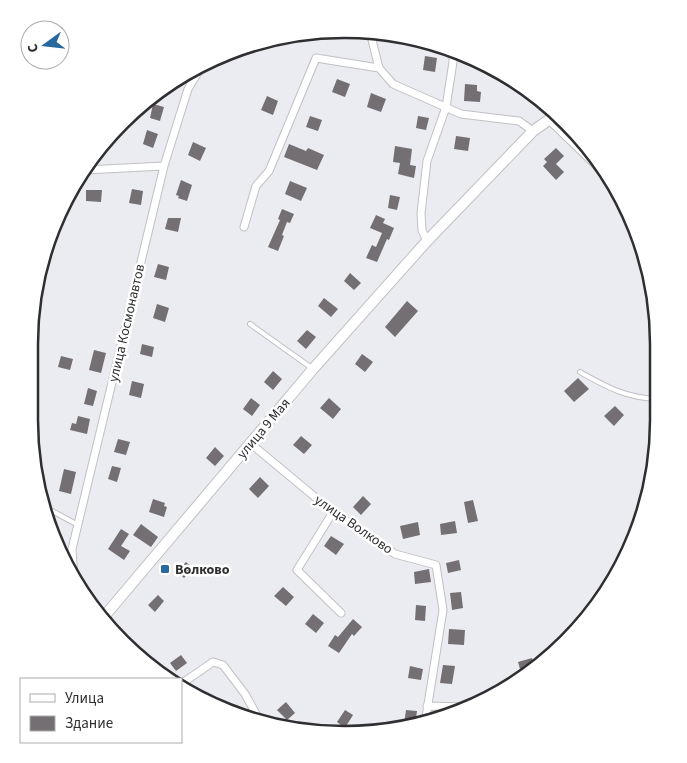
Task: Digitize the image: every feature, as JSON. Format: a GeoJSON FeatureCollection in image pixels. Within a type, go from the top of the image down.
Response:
{"type":"FeatureCollection","features":[{"type":"Feature","properties":{"kind":"main road","name":"улица 9 Мая"},"geometry":{"type":"LineString","coordinates":[[106,613],[313,369],[427,241],[534,131],[551,119]]}},
{"type":"Feature","properties":{"kind":"street"},"geometry":{"type":"LineString","coordinates":[[372,39],[379,68],[393,84],[461,114],[520,121],[534,131]]}},
{"type":"Feature","properties":{"kind":"street"},"geometry":{"type":"LineString","coordinates":[[244,227],[256,186],[269,170],[316,58],[379,68]]}},
{"type":"Feature","properties":{"kind":"street"},"geometry":{"type":"LineString","coordinates":[[427,241],[422,230],[421,213],[427,161],[446,107],[453,58]]}},
{"type":"Feature","properties":{"kind":"street","name":"улица Космонавтов"},"geometry":{"type":"LineString","coordinates":[[73,562],[72,549],[164,166],[188,89],[196,75]]}},
{"type":"Feature","properties":{"kind":"street"},"geometry":{"type":"LineString","coordinates":[[91,170],[164,166]]}},
{"type":"Feature","properties":{"kind":"street","name":"улица Волково"},"geometry":{"type":"LineString","coordinates":[[250,444],[334,512],[395,554],[436,565],[443,610],[426,714]]}},
{"type":"Feature","properties":{"kind":"street"},"geometry":{"type":"LineString","coordinates":[[334,512],[297,570],[341,613]]}},
{"type":"Feature","properties":{"kind":"street"},"geometry":{"type":"LineString","coordinates":[[185,682],[213,662],[223,665],[245,694],[255,712]]}},
{"type":"Feature","properties":{"kind":"street"},"geometry":{"type":"LineString","coordinates":[[427,706],[449,707]]}},
{"type":"Feature","properties":{"kind":"lane"},"geometry":{"type":"LineString","coordinates":[[551,119],[580,150]]}},
{"type":"Feature","properties":{"kind":"lane"},"geometry":{"type":"LineString","coordinates":[[250,324],[313,369]]}},
{"type":"Feature","properties":{"kind":"lane"},"geometry":{"type":"LineString","coordinates":[[580,372],[616,392],[650,399]]}},
{"type":"Feature","properties":{"kind":"lane"},"geometry":{"type":"LineString","coordinates":[[52,511],[78,525]]}},
{"type":"Feature","properties":{"kind":"building"},"geometry":{"type":"Polygon","coordinates":[[[425,56],[437,58],[435,72],[423,70],[425,56]]]}},
{"type":"Feature","properties":{"kind":"building"},"geometry":{"type":"Polygon","coordinates":[[[337,79],[350,84],[345,97],[332,92],[337,79]]]}},
{"type":"Feature","properties":{"kind":"building"},"geometry":{"type":"Polygon","coordinates":[[[465,84],[477,85],[477,91],[481,92],[480,102],[464,101],[465,84]]]}},
{"type":"Feature","properties":{"kind":"building"},"geometry":{"type":"Polygon","coordinates":[[[371,93],[386,99],[381,112],[367,107],[371,93]]]}},
{"type":"Feature","properties":{"kind":"building"},"geometry":{"type":"Polygon","coordinates":[[[267,96],[278,101],[273,115],[261,110],[267,96]]]}},
{"type":"Feature","properties":{"kind":"building"},"geometry":{"type":"Polygon","coordinates":[[[153,104],[164,107],[160,121],[150,118],[153,104]]]}},
{"type":"Feature","properties":{"kind":"building"},"geometry":{"type":"Polygon","coordinates":[[[310,116],[322,120],[318,131],[306,127],[310,116]]]}},
{"type":"Feature","properties":{"kind":"building"},"geometry":{"type":"Polygon","coordinates":[[[418,116],[429,118],[426,130],[416,128],[418,116]]]}},
{"type":"Feature","properties":{"kind":"building"},"geometry":{"type":"Polygon","coordinates":[[[147,130],[158,134],[153,148],[143,144],[147,130]]]}},
{"type":"Feature","properties":{"kind":"building"},"geometry":{"type":"Polygon","coordinates":[[[456,136],[470,138],[468,151],[454,149],[456,136]]]}},
{"type":"Feature","properties":{"kind":"building"},"geometry":{"type":"Polygon","coordinates":[[[193,142],[206,148],[200,161],[188,155],[193,142]]]}},
{"type":"Feature","properties":{"kind":"building"},"geometry":{"type":"Polygon","coordinates":[[[289,144],[306,151],[308,148],[324,155],[317,170],[284,157],[289,144]]]}},
{"type":"Feature","properties":{"kind":"building"},"geometry":{"type":"Polygon","coordinates":[[[395,146],[412,149],[410,165],[416,166],[414,178],[398,174],[400,163],[393,162],[395,146]]]}},
{"type":"Feature","properties":{"kind":"building"},"geometry":{"type":"Polygon","coordinates":[[[556,148],[564,156],[556,164],[564,172],[556,180],[543,166],[547,162],[544,159],[556,148]]]}},
{"type":"Feature","properties":{"kind":"building"},"geometry":{"type":"Polygon","coordinates":[[[181,180],[192,185],[187,201],[178,198],[179,196],[176,195],[181,180]]]}},
{"type":"Feature","properties":{"kind":"building"},"geometry":{"type":"Polygon","coordinates":[[[290,181],[307,188],[301,201],[285,194],[290,181]]]}},
{"type":"Feature","properties":{"kind":"building"},"geometry":{"type":"Polygon","coordinates":[[[132,189],[143,191],[141,205],[129,203],[132,189]]]}},
{"type":"Feature","properties":{"kind":"building"},"geometry":{"type":"Polygon","coordinates":[[[86,190],[102,190],[101,202],[86,201],[86,190]]]}},
{"type":"Feature","properties":{"kind":"building"},"geometry":{"type":"Polygon","coordinates":[[[390,195],[400,197],[397,210],[388,208],[390,195]]]}},
{"type":"Feature","properties":{"kind":"building"},"geometry":{"type":"Polygon","coordinates":[[[282,209],[294,214],[290,223],[287,222],[278,251],[268,247],[280,220],[278,219],[282,209]]]}},
{"type":"Feature","properties":{"kind":"building"},"geometry":{"type":"Polygon","coordinates":[[[376,215],[385,219],[383,223],[394,228],[377,262],[366,258],[372,245],[376,247],[382,233],[370,228],[376,215]]]}},
{"type":"Feature","properties":{"kind":"building"},"geometry":{"type":"Polygon","coordinates":[[[168,218],[181,218],[178,232],[165,229],[168,218]]]}},
{"type":"Feature","properties":{"kind":"building"},"geometry":{"type":"Polygon","coordinates":[[[158,264],[169,267],[166,280],[154,277],[158,264]]]}},
{"type":"Feature","properties":{"kind":"building"},"geometry":{"type":"Polygon","coordinates":[[[350,273],[361,283],[354,290],[344,281],[350,273]]]}},
{"type":"Feature","properties":{"kind":"building"},"geometry":{"type":"Polygon","coordinates":[[[324,298],[338,309],[331,317],[318,306],[324,298]]]}},
{"type":"Feature","properties":{"kind":"building"},"geometry":{"type":"Polygon","coordinates":[[[407,301],[418,311],[395,337],[385,327],[407,301]]]}},
{"type":"Feature","properties":{"kind":"building"},"geometry":{"type":"Polygon","coordinates":[[[157,304],[169,308],[165,322],[153,318],[157,304]]]}},
{"type":"Feature","properties":{"kind":"building"},"geometry":{"type":"Polygon","coordinates":[[[307,330],[316,337],[306,349],[297,341],[307,330]]]}},
{"type":"Feature","properties":{"kind":"building"},"geometry":{"type":"Polygon","coordinates":[[[142,344],[154,347],[152,357],[140,354],[142,344]]]}},
{"type":"Feature","properties":{"kind":"building"},"geometry":{"type":"Polygon","coordinates":[[[94,350],[106,353],[101,373],[89,370],[94,350]]]}},
{"type":"Feature","properties":{"kind":"building"},"geometry":{"type":"Polygon","coordinates":[[[362,354],[373,362],[365,372],[355,364],[362,354]]]}},
{"type":"Feature","properties":{"kind":"building"},"geometry":{"type":"Polygon","coordinates":[[[61,356],[73,359],[70,370],[58,367],[61,356]]]}},
{"type":"Feature","properties":{"kind":"building"},"geometry":{"type":"Polygon","coordinates":[[[273,371],[282,379],[273,390],[264,382],[273,371]]]}},
{"type":"Feature","properties":{"kind":"building"},"geometry":{"type":"Polygon","coordinates":[[[578,378],[589,389],[574,402],[564,391],[578,378]]]}},
{"type":"Feature","properties":{"kind":"building"},"geometry":{"type":"Polygon","coordinates":[[[132,381],[144,384],[141,398],[129,395],[132,381]]]}},
{"type":"Feature","properties":{"kind":"building"},"geometry":{"type":"Polygon","coordinates":[[[88,388],[97,391],[93,406],[84,404],[88,388]]]}},
{"type":"Feature","properties":{"kind":"building"},"geometry":{"type":"Polygon","coordinates":[[[251,398],[260,405],[252,416],[243,409],[251,398]]]}},
{"type":"Feature","properties":{"kind":"building"},"geometry":{"type":"Polygon","coordinates":[[[329,398],[341,409],[333,419],[320,408],[329,398]]]}},
{"type":"Feature","properties":{"kind":"building"},"geometry":{"type":"Polygon","coordinates":[[[615,406],[624,415],[614,426],[604,416],[615,406]]]}},
{"type":"Feature","properties":{"kind":"building"},"geometry":{"type":"Polygon","coordinates":[[[78,416],[90,419],[87,434],[70,430],[72,423],[76,424],[78,416]]]}},
{"type":"Feature","properties":{"kind":"building"},"geometry":{"type":"Polygon","coordinates":[[[301,436],[312,445],[304,454],[293,445],[301,436]]]}},
{"type":"Feature","properties":{"kind":"building"},"geometry":{"type":"Polygon","coordinates":[[[118,439],[130,442],[126,455],[114,452],[118,439]]]}},
{"type":"Feature","properties":{"kind":"building"},"geometry":{"type":"Polygon","coordinates":[[[215,447],[224,456],[215,466],[206,458],[215,447]]]}},
{"type":"Feature","properties":{"kind":"building"},"geometry":{"type":"Polygon","coordinates":[[[112,466],[121,468],[117,482],[108,479],[112,466]]]}},
{"type":"Feature","properties":{"kind":"building"},"geometry":{"type":"Polygon","coordinates":[[[64,469],[76,472],[71,494],[59,491],[64,469]]]}},
{"type":"Feature","properties":{"kind":"building"},"geometry":{"type":"Polygon","coordinates":[[[260,477],[269,486],[258,498],[249,489],[260,477]]]}},
{"type":"Feature","properties":{"kind":"building"},"geometry":{"type":"Polygon","coordinates":[[[363,496],[371,504],[361,515],[353,507],[363,496]]]}},
{"type":"Feature","properties":{"kind":"building"},"geometry":{"type":"Polygon","coordinates":[[[153,499],[165,503],[164,506],[167,507],[164,517],[149,512],[153,499]]]}},
{"type":"Feature","properties":{"kind":"building"},"geometry":{"type":"Polygon","coordinates":[[[473,500],[478,521],[468,523],[464,502],[473,500]]]}},
{"type":"Feature","properties":{"kind":"building"},"geometry":{"type":"Polygon","coordinates":[[[455,521],[457,533],[441,535],[440,524],[455,521]]]}},
{"type":"Feature","properties":{"kind":"building"},"geometry":{"type":"Polygon","coordinates":[[[418,522],[420,535],[403,539],[400,526],[418,522]]]}},
{"type":"Feature","properties":{"kind":"building"},"geometry":{"type":"Polygon","coordinates":[[[141,524],[158,537],[151,547],[133,535],[141,524]]]}},
{"type":"Feature","properties":{"kind":"building"},"geometry":{"type":"Polygon","coordinates":[[[121,529],[129,534],[121,546],[130,551],[124,560],[108,549],[121,529]]]}},
{"type":"Feature","properties":{"kind":"building"},"geometry":{"type":"Polygon","coordinates":[[[331,536],[344,544],[336,555],[324,546],[331,536]]]}},
{"type":"Feature","properties":{"kind":"building"},"geometry":{"type":"Polygon","coordinates":[[[459,560],[461,570],[448,573],[446,563],[459,560]]]}},
{"type":"Feature","properties":{"kind":"building"},"geometry":{"type":"Polygon","coordinates":[[[186,562],[193,568],[184,578],[177,571],[186,562]]]}},
{"type":"Feature","properties":{"kind":"building"},"geometry":{"type":"Polygon","coordinates":[[[429,569],[431,582],[415,584],[414,572],[429,569]]]}},
{"type":"Feature","properties":{"kind":"building"},"geometry":{"type":"Polygon","coordinates":[[[283,587],[294,597],[286,606],[274,596],[283,587]]]}},
{"type":"Feature","properties":{"kind":"building"},"geometry":{"type":"Polygon","coordinates":[[[461,592],[463,608],[452,610],[450,593],[461,592]]]}},
{"type":"Feature","properties":{"kind":"building"},"geometry":{"type":"Polygon","coordinates":[[[158,595],[164,601],[155,612],[148,605],[158,595]]]}},
{"type":"Feature","properties":{"kind":"building"},"geometry":{"type":"Polygon","coordinates":[[[416,605],[426,606],[425,621],[415,620],[416,605]]]}},
{"type":"Feature","properties":{"kind":"building"},"geometry":{"type":"Polygon","coordinates":[[[313,614],[324,623],[316,633],[305,624],[313,614]]]}},
{"type":"Feature","properties":{"kind":"building"},"geometry":{"type":"Polygon","coordinates":[[[353,619],[362,627],[354,636],[352,634],[339,653],[328,646],[335,635],[338,637],[353,619]]]}},
{"type":"Feature","properties":{"kind":"building"},"geometry":{"type":"Polygon","coordinates":[[[449,629],[465,630],[464,645],[448,644],[449,629]]]}},
{"type":"Feature","properties":{"kind":"building"},"geometry":{"type":"Polygon","coordinates":[[[181,655],[187,663],[176,671],[170,663],[181,655]]]}},
{"type":"Feature","properties":{"kind":"building"},"geometry":{"type":"Polygon","coordinates":[[[532,658],[532,660],[520,669],[518,662],[532,658]]]}},
{"type":"Feature","properties":{"kind":"building"},"geometry":{"type":"Polygon","coordinates":[[[443,665],[455,666],[452,684],[440,683],[443,665]]]}},
{"type":"Feature","properties":{"kind":"building"},"geometry":{"type":"Polygon","coordinates":[[[410,666],[423,669],[421,680],[408,678],[410,666]]]}},
{"type":"Feature","properties":{"kind":"building"},"geometry":{"type":"Polygon","coordinates":[[[286,702],[295,713],[287,720],[277,710],[286,702]]]}},
{"type":"Feature","properties":{"kind":"building"},"geometry":{"type":"Polygon","coordinates":[[[345,710],[353,715],[346,726],[342,726],[337,722],[345,710]]]}},
{"type":"Feature","properties":{"kind":"building"},"geometry":{"type":"Polygon","coordinates":[[[406,710],[417,711],[416,717],[405,720],[406,710]]]}},
{"type":"Feature","properties":{"kind":"place","name":"Волково"},"geometry":{"type":"Point","coordinates":[165,569]}}]}
